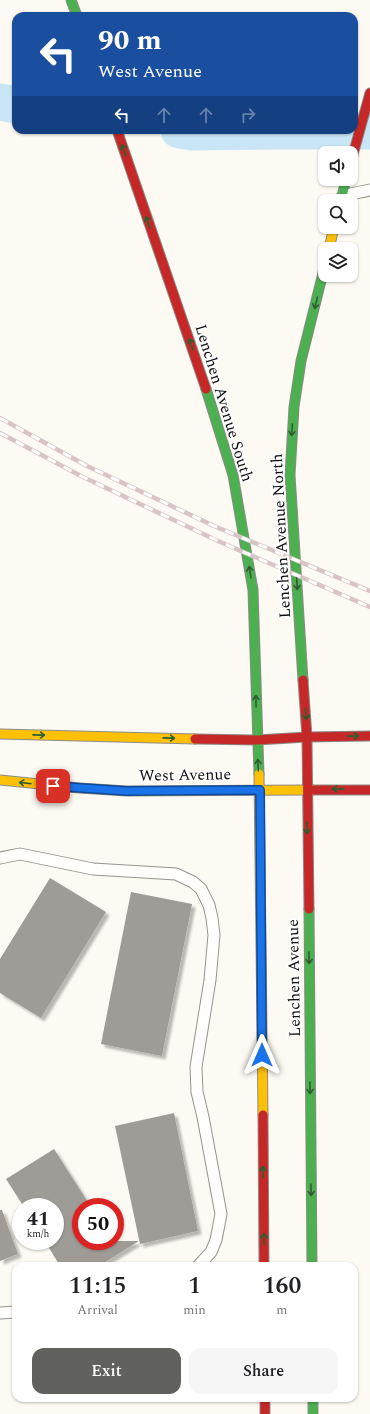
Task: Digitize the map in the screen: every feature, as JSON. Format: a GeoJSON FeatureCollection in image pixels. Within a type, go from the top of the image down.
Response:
{"type":"FeatureCollection","features":[{"type":"Feature","properties":{"kind":"main road"},"geometry":{"type":"LineString","coordinates":[[72,0],[76,12]]}},
{"type":"Feature","properties":{"kind":"main road"},"geometry":{"type":"LineString","coordinates":[[355,146],[370,93]]}},
{"type":"Feature","properties":{"kind":"main road","name":"Lenchen Avenue South"},"geometry":{"type":"LineString","coordinates":[[118,134],[215,415],[233,475],[253,590],[257,740],[260,790]]}},
{"type":"Feature","properties":{"kind":"main road","name":"Lenchen Avenue North"},"geometry":{"type":"LineString","coordinates":[[307,737],[290,475],[294,406],[297,384],[301,361],[321,282]]}},
{"type":"Feature","properties":{"kind":"main road"},"geometry":{"type":"LineString","coordinates":[[0,734],[257,740],[307,737],[370,736]]}},
{"type":"Feature","properties":{"kind":"main road","name":"Lenchen Avenue"},"geometry":{"type":"LineString","coordinates":[[307,737],[312,1262]]}},
{"type":"Feature","properties":{"kind":"main road","name":"West Avenue"},"geometry":{"type":"LineString","coordinates":[[0,780],[53,786],[126,791],[307,789],[370,790]]}},
{"type":"Feature","properties":{"kind":"main road","name":"Lenchen Avenue"},"geometry":{"type":"LineString","coordinates":[[260,790],[264,1262]]}},
{"type":"Feature","properties":{"kind":"main road"},"geometry":{"type":"LineString","coordinates":[[265,1402],[265,1414]]}},
{"type":"Feature","properties":{"kind":"main road"},"geometry":{"type":"LineString","coordinates":[[313,1402],[313,1414]]}},
{"type":"Feature","properties":{"kind":"lane"},"geometry":{"type":"LineString","coordinates":[[352,194],[370,190]]}},
{"type":"Feature","properties":{"kind":"lane"},"geometry":{"type":"LineString","coordinates":[[0,858],[20,854],[93,870],[176,874],[193,882],[201,889],[209,905],[214,935],[210,980],[196,1067],[197,1092],[221,1214],[216,1240],[211,1252],[202,1262]]}},
{"type":"Feature","properties":{"kind":"lane"},"geometry":{"type":"LineString","coordinates":[[0,1312],[12,1312]]}},
{"type":"Feature","properties":{"kind":"building"},"geometry":{"type":"Polygon","coordinates":[[[50,878],[106,912],[41,1018],[0,993],[0,959],[50,878]]]}},
{"type":"Feature","properties":{"kind":"building"},"geometry":{"type":"Polygon","coordinates":[[[131,892],[192,904],[162,1056],[101,1044],[131,892]]]}},
{"type":"Feature","properties":{"kind":"building"},"geometry":{"type":"Polygon","coordinates":[[[174,1113],[198,1231],[140,1244],[115,1126],[174,1113]]]}},
{"type":"Feature","properties":{"kind":"building"},"geometry":{"type":"Polygon","coordinates":[[[54,1149],[85,1198],[72,1198],[72,1250],[124,1250],[124,1241],[139,1241],[105,1262],[58,1262],[50,1250],[64,1250],[64,1198],[18,1198],[6,1179],[54,1149]]]}},
{"type":"Feature","properties":{"kind":"building"},"geometry":{"type":"Polygon","coordinates":[[[0,1210],[2,1210],[12,1238],[12,1250],[17,1250],[18,1254],[0,1261],[0,1210]]]}},
{"type":"Feature","properties":{"kind":"waterway"},"geometry":{"type":"LineString","coordinates":[[0,102],[12,104]]}},
{"type":"Feature","properties":{"kind":"waterway"},"geometry":{"type":"LineString","coordinates":[[358,131],[370,131]]}},
{"type":"Feature","properties":{"kind":"railway"},"geometry":{"type":"LineString","coordinates":[[0,418],[87,466],[214,526],[370,591]]}},
{"type":"Feature","properties":{"kind":"railway"},"geometry":{"type":"LineString","coordinates":[[0,433],[81,476],[218,541],[370,607]]}},
{"type":"Feature","properties":{"kind":"traffic: fast"},"geometry":{"type":"LineString","coordinates":[[71,0],[76,12]]}},
{"type":"Feature","properties":{"kind":"traffic: fast"},"geometry":{"type":"LineString","coordinates":[[343,194],[344,186]]}},
{"type":"Feature","properties":{"kind":"traffic: fast"},"geometry":{"type":"LineString","coordinates":[[303,680],[290,475],[294,407],[301,361],[321,282]]}},
{"type":"Feature","properties":{"kind":"traffic: fast"},"geometry":{"type":"LineString","coordinates":[[206,389],[233,475],[253,590],[259,774]]}},
{"type":"Feature","properties":{"kind":"traffic: fast"},"geometry":{"type":"LineString","coordinates":[[309,909],[312,1262]]}},
{"type":"Feature","properties":{"kind":"traffic: fast"},"geometry":{"type":"LineString","coordinates":[[313,1402],[313,1414]]}},
{"type":"Feature","properties":{"kind":"traffic: slow"},"geometry":{"type":"LineString","coordinates":[[331,242],[332,234]]}},
{"type":"Feature","properties":{"kind":"traffic: slow"},"geometry":{"type":"LineString","coordinates":[[0,734],[195,739]]}},
{"type":"Feature","properties":{"kind":"traffic: slow"},"geometry":{"type":"LineString","coordinates":[[259,774],[263,1115]]}},
{"type":"Feature","properties":{"kind":"traffic: slow"},"geometry":{"type":"LineString","coordinates":[[0,780],[127,791],[313,790]]}},
{"type":"Feature","properties":{"kind":"traffic: jam"},"geometry":{"type":"LineString","coordinates":[[355,146],[370,93]]}},
{"type":"Feature","properties":{"kind":"traffic: jam"},"geometry":{"type":"LineString","coordinates":[[118,134],[206,389]]}},
{"type":"Feature","properties":{"kind":"traffic: jam"},"geometry":{"type":"LineString","coordinates":[[303,680],[307,737],[309,909]]}},
{"type":"Feature","properties":{"kind":"traffic: jam"},"geometry":{"type":"LineString","coordinates":[[195,739],[257,740],[307,737],[370,736]]}},
{"type":"Feature","properties":{"kind":"traffic: jam"},"geometry":{"type":"LineString","coordinates":[[313,790],[370,790]]}},
{"type":"Feature","properties":{"kind":"traffic: jam"},"geometry":{"type":"LineString","coordinates":[[263,1115],[264,1262]]}},
{"type":"Feature","properties":{"kind":"traffic: jam"},"geometry":{"type":"LineString","coordinates":[[265,1402],[265,1414]]}},
{"type":"Feature","properties":{"kind":"route"},"geometry":{"type":"LineString","coordinates":[[53,786],[126,791],[260,790],[262,1055]]}}]}
